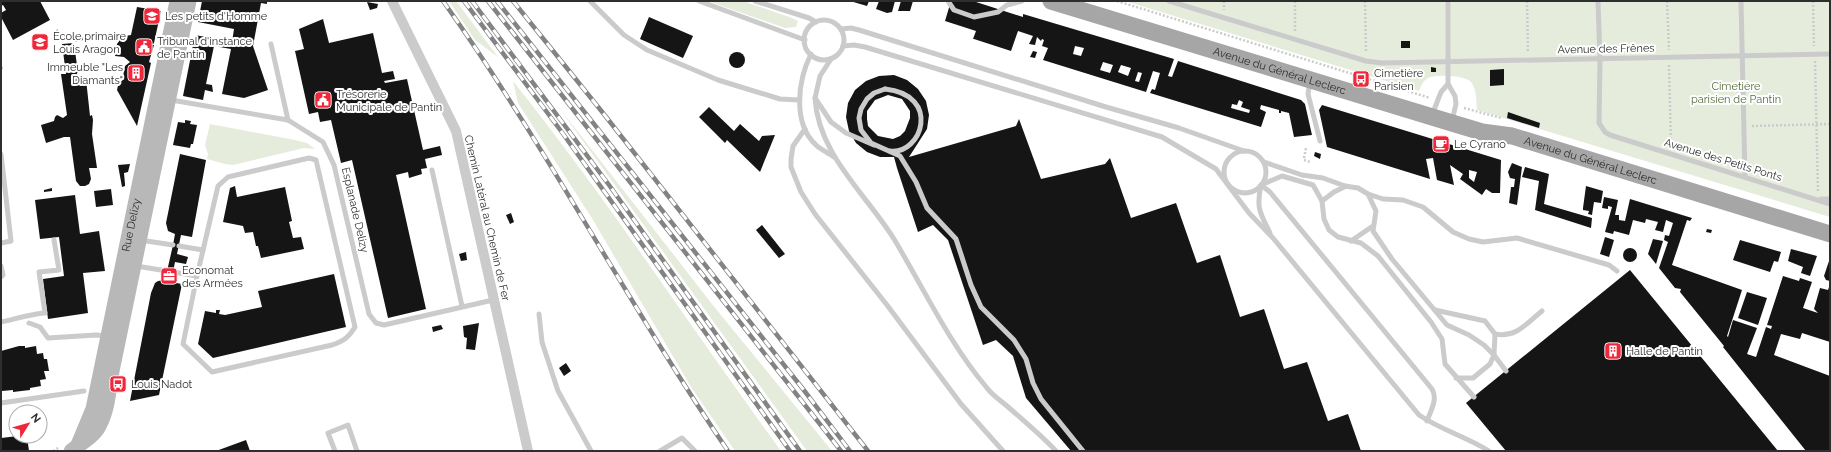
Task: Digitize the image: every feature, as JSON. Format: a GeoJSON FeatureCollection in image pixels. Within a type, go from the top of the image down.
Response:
{"type":"FeatureCollection","features":[{"type":"Feature","properties":{"kind":"main road","name":"Rue Delizy"},"geometry":{"type":"LineString","coordinates":[[76,449],[94,433],[100,424],[105,409],[113,336],[178,1]]}},
{"type":"Feature","properties":{"kind":"main road","name":"Rue Delizy"},"geometry":{"type":"LineString","coordinates":[[113,336],[134,266],[140,240],[169,99],[179,41],[189,1]]}},
{"type":"Feature","properties":{"kind":"main road","name":"Avenue du Général Leclerc"},"geometry":{"type":"LineString","coordinates":[[1051,1],[1482,132],[1518,138],[1830,234]]}},
{"type":"Feature","properties":{"kind":"street","name":"Rue Delizy"},"geometry":{"type":"LineString","coordinates":[[179,41],[176,34],[183,1]]}},
{"type":"Feature","properties":{"kind":"street","name":"Chemin Latéral au Chemin de Fer"},"geometry":{"type":"LineString","coordinates":[[392,1],[456,131],[528,451]]}},
{"type":"Feature","properties":{"kind":"lane"},"geometry":{"type":"LineString","coordinates":[[590,1],[624,35],[647,50],[718,80],[780,99],[800,100]]}},
{"type":"Feature","properties":{"kind":"lane"},"geometry":{"type":"LineString","coordinates":[[699,1],[805,40]]}},
{"type":"Feature","properties":{"kind":"lane"},"geometry":{"type":"LineString","coordinates":[[755,1],[809,18],[816,22]]}},
{"type":"Feature","properties":{"kind":"lane"},"geometry":{"type":"LineString","coordinates":[[948,1],[954,10],[974,17],[998,12],[1007,5],[1022,1]]}},
{"type":"Feature","properties":{"kind":"lane","name":"Avenue des Frênes"},"geometry":{"type":"LineString","coordinates":[[1169,1],[1366,61],[1382,63],[1448,60],[1600,60],[1830,54]]}},
{"type":"Feature","properties":{"kind":"lane"},"geometry":{"type":"LineString","coordinates":[[1448,1],[1448,84],[1455,96],[1456,106],[1452,123]]}},
{"type":"Feature","properties":{"kind":"lane"},"geometry":{"type":"LineString","coordinates":[[1598,1],[1600,60]]}},
{"type":"Feature","properties":{"kind":"lane"},"geometry":{"type":"LineString","coordinates":[[1741,1],[1745,177]]}},
{"type":"Feature","properties":{"kind":"lane"},"geometry":{"type":"LineString","coordinates":[[816,22],[831,22],[841,29],[844,37],[843,46],[839,53],[831,58],[822,60],[811,54],[807,49],[805,40],[807,31],[816,22]]}},
{"type":"Feature","properties":{"kind":"lane"},"geometry":{"type":"LineString","coordinates":[[841,29],[851,28],[859,30],[1106,107],[1179,128],[1255,154],[1264,162],[1302,175],[1323,178],[1346,186],[1358,188],[1368,194],[1383,199],[1403,200],[1423,207],[1454,232],[1469,239],[1483,242],[1517,238],[1609,265],[1618,271]]}},
{"type":"Feature","properties":{"kind":"lane"},"geometry":{"type":"LineString","coordinates":[[271,44],[288,120]]}},
{"type":"Feature","properties":{"kind":"lane"},"geometry":{"type":"LineString","coordinates":[[843,46],[854,45],[866,47],[1101,119],[1152,133],[1170,141],[1216,169],[1250,213],[1273,238],[1414,409],[1427,421],[1489,451]]}},
{"type":"Feature","properties":{"kind":"lane"},"geometry":{"type":"LineString","coordinates":[[811,54],[801,83],[801,119],[805,129],[816,145],[834,157]]}},
{"type":"Feature","properties":{"kind":"lane"},"geometry":{"type":"LineString","coordinates":[[831,58],[820,76],[815,98],[816,112],[820,125],[834,157],[893,238],[955,344],[987,389],[1046,439],[1056,451]]}},
{"type":"Feature","properties":{"kind":"lane","name":"Avenue des Petits Ponts"},"geometry":{"type":"LineString","coordinates":[[1600,60],[1599,123],[1605,132],[1610,135],[1830,204]]}},
{"type":"Feature","properties":{"kind":"lane"},"geometry":{"type":"LineString","coordinates":[[1310,80],[1308,94],[1320,141]]}},
{"type":"Feature","properties":{"kind":"lane"},"geometry":{"type":"LineString","coordinates":[[1432,117],[1441,92],[1448,84]]}},
{"type":"Feature","properties":{"kind":"lane"},"geometry":{"type":"LineString","coordinates":[[815,98],[832,122],[846,132],[880,148],[896,152],[904,149],[918,134],[921,126],[922,115],[919,107],[913,100],[897,90],[885,88],[874,93],[867,99],[861,109],[859,118],[861,130],[866,138],[878,147],[900,156],[916,182],[927,208],[956,239],[971,285],[981,307],[1014,340],[1026,359],[1033,383],[1041,399],[1083,451]]}},
{"type":"Feature","properties":{"kind":"lane","name":"Esplanade Delizy"},"geometry":{"type":"LineString","coordinates":[[169,99],[288,120],[323,142],[334,165],[369,314],[376,323],[384,326],[462,306],[493,300]]}},
{"type":"Feature","properties":{"kind":"lane"},"geometry":{"type":"LineString","coordinates":[[805,129],[793,146],[791,159],[791,167],[801,192],[815,214],[887,305],[961,404],[1003,451]]}},
{"type":"Feature","properties":{"kind":"lane"},"geometry":{"type":"LineString","coordinates":[[1244,151],[1232,156],[1225,167],[1224,174],[1229,186],[1235,190],[1249,192],[1274,178],[1282,176],[1288,176],[1313,185],[1322,201],[1324,219],[1329,230],[1338,237],[1361,243],[1378,256],[1431,322],[1442,340],[1445,364],[1474,397]]}},
{"type":"Feature","properties":{"kind":"lane"},"geometry":{"type":"LineString","coordinates":[[1,154],[3,190],[11,241],[1,243]]}},
{"type":"Feature","properties":{"kind":"lane"},"geometry":{"type":"LineString","coordinates":[[309,158],[316,160],[355,327],[349,337],[343,341],[212,372],[184,344],[197,276],[218,186],[228,177],[309,158]]}},
{"type":"Feature","properties":{"kind":"lane"},"geometry":{"type":"LineString","coordinates":[[1264,162],[1266,174],[1261,185],[1257,201],[1259,211],[1273,238]]}},
{"type":"Feature","properties":{"kind":"lane"},"geometry":{"type":"LineString","coordinates":[[432,170],[462,306]]}},
{"type":"Feature","properties":{"kind":"lane"},"geometry":{"type":"LineString","coordinates":[[1261,185],[1270,192],[1432,389],[1435,394],[1435,400],[1427,421]]}},
{"type":"Feature","properties":{"kind":"lane"},"geometry":{"type":"LineString","coordinates":[[1322,201],[1334,192],[1346,186]]}},
{"type":"Feature","properties":{"kind":"lane"},"geometry":{"type":"LineString","coordinates":[[1368,194],[1376,211],[1373,230],[1392,259],[1447,325],[1469,335],[1484,345],[1506,371]]}},
{"type":"Feature","properties":{"kind":"lane"},"geometry":{"type":"LineString","coordinates":[[1818,200],[1830,199]]}},
{"type":"Feature","properties":{"kind":"lane"},"geometry":{"type":"LineString","coordinates":[[1351,241],[1373,226]]}},
{"type":"Feature","properties":{"kind":"lane"},"geometry":{"type":"LineString","coordinates":[[1,322],[28,315],[45,313],[39,272],[59,270],[54,240]]}},
{"type":"Feature","properties":{"kind":"lane"},"geometry":{"type":"LineString","coordinates":[[140,240],[172,245]]}},
{"type":"Feature","properties":{"kind":"lane"},"geometry":{"type":"LineString","coordinates":[[179,246],[203,250]]}},
{"type":"Feature","properties":{"kind":"lane"},"geometry":{"type":"LineString","coordinates":[[1,266],[3,275],[1,277]]}},
{"type":"Feature","properties":{"kind":"lane"},"geometry":{"type":"LineString","coordinates":[[134,266],[167,271]]}},
{"type":"Feature","properties":{"kind":"lane"},"geometry":{"type":"LineString","coordinates":[[173,272],[197,276]]}},
{"type":"Feature","properties":{"kind":"lane"},"geometry":{"type":"LineString","coordinates":[[1435,310],[1485,321],[1495,334],[1494,355],[1490,364],[1473,378],[1456,378]]}},
{"type":"Feature","properties":{"kind":"lane"},"geometry":{"type":"LineString","coordinates":[[1495,334],[1506,336],[1513,334],[1542,311]]}},
{"type":"Feature","properties":{"kind":"lane"},"geometry":{"type":"LineString","coordinates":[[539,314],[542,342],[558,391],[591,451]]}},
{"type":"Feature","properties":{"kind":"lane"},"geometry":{"type":"LineString","coordinates":[[29,323],[40,327],[48,338],[96,334],[113,336]]}},
{"type":"Feature","properties":{"kind":"lane"},"geometry":{"type":"LineString","coordinates":[[1,403],[84,391]]}},
{"type":"Feature","properties":{"kind":"lane"},"geometry":{"type":"LineString","coordinates":[[334,451],[328,433],[348,425],[357,451]]}},
{"type":"Feature","properties":{"kind":"lane"},"geometry":{"type":"LineString","coordinates":[[660,451],[682,438],[695,451]]}},
{"type":"Feature","properties":{"kind":"path"},"geometry":{"type":"LineString","coordinates":[[1117,1],[1438,100]]}},
{"type":"Feature","properties":{"kind":"path"},"geometry":{"type":"LineString","coordinates":[[1295,1],[1296,40]]}},
{"type":"Feature","properties":{"kind":"path"},"geometry":{"type":"LineString","coordinates":[[1365,1],[1366,61]]}},
{"type":"Feature","properties":{"kind":"path"},"geometry":{"type":"LineString","coordinates":[[1527,1],[1528,60]]}},
{"type":"Feature","properties":{"kind":"path"},"geometry":{"type":"LineString","coordinates":[[1667,1],[1671,154]]}},
{"type":"Feature","properties":{"kind":"path"},"geometry":{"type":"LineString","coordinates":[[1813,1],[1818,200]]}},
{"type":"Feature","properties":{"kind":"path"},"geometry":{"type":"LineString","coordinates":[[1456,106],[1503,119]]}},
{"type":"Feature","properties":{"kind":"path"},"geometry":{"type":"LineString","coordinates":[[1744,126],[1830,124]]}},
{"type":"Feature","properties":{"kind":"path"},"geometry":{"type":"LineString","coordinates":[[1306,148],[1304,159],[1310,162]]}},
{"type":"Feature","properties":{"kind":"green space"},"geometry":{"type":"Polygon","coordinates":[[[449,1],[456,1],[498,57],[475,40],[449,1]]]}},
{"type":"Feature","properties":{"kind":"green space"},"geometry":{"type":"Polygon","coordinates":[[[708,1],[743,1],[798,21],[796,27],[785,28],[708,1]]]}},
{"type":"Feature","properties":{"kind":"green space","name":"Cimetière parisien de Pantin"},"geometry":{"type":"Polygon","coordinates":[[[1125,1],[1830,1],[1830,217],[1477,110],[1476,95],[1473,85],[1471,82],[1463,78],[1437,76],[1428,78],[1421,85],[1419,91],[1125,1]]]}},
{"type":"Feature","properties":{"kind":"green space"},"geometry":{"type":"Polygon","coordinates":[[[513,81],[616,218],[781,451],[735,451],[691,387],[593,220],[518,103],[513,81]]]}},
{"type":"Feature","properties":{"kind":"green space"},"geometry":{"type":"Polygon","coordinates":[[[557,105],[712,304],[832,451],[807,451],[557,105]]]}},
{"type":"Feature","properties":{"kind":"green space"},"geometry":{"type":"Polygon","coordinates":[[[210,124],[295,140],[307,143],[315,149],[304,148],[233,165],[225,164],[207,159],[208,154],[205,145],[210,124]]]}},
{"type":"Feature","properties":{"kind":"building"},"geometry":{"type":"Polygon","coordinates":[[[1,1],[40,1],[50,20],[13,40],[1,17],[1,13],[6,10],[3,5],[1,6],[1,1]]]}},
{"type":"Feature","properties":{"kind":"building"},"geometry":{"type":"Polygon","coordinates":[[[202,1],[267,1],[267,4],[261,3],[253,46],[268,90],[244,98],[222,94],[231,49],[214,46],[206,84],[212,85],[213,92],[205,90],[203,100],[183,96],[195,35],[232,42],[234,29],[198,22],[202,1]]]}},
{"type":"Feature","properties":{"kind":"building"},"geometry":{"type":"Polygon","coordinates":[[[850,1],[869,1],[867,6],[850,1]]]}},
{"type":"Feature","properties":{"kind":"building"},"geometry":{"type":"Polygon","coordinates":[[[879,1],[895,1],[892,12],[887,13],[876,9],[879,1]]]}},
{"type":"Feature","properties":{"kind":"building"},"geometry":{"type":"Polygon","coordinates":[[[901,1],[913,1],[910,11],[898,11],[901,1]]]}},
{"type":"Feature","properties":{"kind":"building"},"geometry":{"type":"Polygon","coordinates":[[[951,1],[973,1],[1023,17],[1023,14],[1174,59],[1168,76],[1172,77],[1178,61],[1301,100],[1305,104],[1312,135],[1294,137],[1289,113],[1281,111],[1281,113],[1279,113],[1279,110],[1261,105],[1260,109],[1266,112],[1261,127],[1150,93],[1152,89],[1155,90],[1160,73],[1153,71],[1146,92],[1043,60],[1048,48],[1042,46],[1044,40],[1042,39],[1041,41],[1037,37],[1035,45],[1029,44],[1033,36],[1018,31],[1011,51],[973,39],[976,31],[945,21],[951,1]],[[1075,46],[1073,54],[1081,56],[1084,48],[1075,46]],[[1103,62],[1100,70],[1110,73],[1113,65],[1103,62]],[[1121,65],[1118,72],[1128,76],[1131,68],[1121,65]],[[1138,72],[1135,81],[1139,82],[1142,73],[1138,72]],[[1239,100],[1237,105],[1232,104],[1231,108],[1249,113],[1250,110],[1241,107],[1243,102],[1239,100]]]}},
{"type":"Feature","properties":{"kind":"building"},"geometry":{"type":"Polygon","coordinates":[[[367,2],[378,4],[377,8],[370,10],[367,2]]]}},
{"type":"Feature","properties":{"kind":"building","name":"Immeuble \"Les Diamants\""},"geometry":{"type":"Polygon","coordinates":[[[137,7],[161,11],[154,43],[152,45],[154,45],[149,62],[151,63],[137,126],[117,90],[119,81],[122,81],[125,66],[130,62],[124,57],[115,56],[119,41],[117,38],[118,35],[122,33],[125,36],[131,35],[137,7]]]}},
{"type":"Feature","properties":{"kind":"building"},"geometry":{"type":"Polygon","coordinates":[[[649,17],[693,36],[683,58],[640,39],[649,17]]]}},
{"type":"Feature","properties":{"kind":"building"},"geometry":{"type":"Polygon","coordinates":[[[323,19],[329,43],[373,33],[382,73],[393,71],[395,79],[384,81],[385,83],[407,79],[423,150],[440,146],[442,155],[425,159],[427,168],[421,169],[422,174],[409,178],[408,172],[396,175],[426,309],[388,318],[352,160],[341,163],[331,120],[320,122],[318,112],[309,114],[295,51],[304,49],[299,29],[323,19]]]}},
{"type":"Feature","properties":{"kind":"building"},"geometry":{"type":"Polygon","coordinates":[[[83,36],[83,40],[74,42],[73,38],[83,36]]]}},
{"type":"Feature","properties":{"kind":"building"},"geometry":{"type":"Polygon","coordinates":[[[1401,41],[1410,41],[1410,48],[1401,48],[1401,41]]]}},
{"type":"Feature","properties":{"kind":"building"},"geometry":{"type":"Polygon","coordinates":[[[74,43],[78,80],[86,79],[90,116],[92,115],[93,120],[92,134],[97,168],[89,168],[91,179],[89,184],[85,186],[80,186],[76,181],[70,137],[64,137],[46,143],[41,125],[54,121],[57,115],[63,118],[67,115],[61,74],[66,74],[62,44],[74,43]]]}},
{"type":"Feature","properties":{"kind":"building"},"geometry":{"type":"Polygon","coordinates":[[[1033,51],[1037,52],[1035,58],[1030,57],[1033,51]]]}},
{"type":"Feature","properties":{"kind":"building"},"geometry":{"type":"Polygon","coordinates":[[[737,52],[743,54],[745,60],[743,66],[737,68],[731,66],[729,60],[731,54],[737,52]]]}},
{"type":"Feature","properties":{"kind":"building"},"geometry":{"type":"Polygon","coordinates":[[[1431,67],[1436,68],[1436,72],[1431,72],[1431,67]]]}},
{"type":"Feature","properties":{"kind":"building"},"geometry":{"type":"Polygon","coordinates":[[[1504,69],[1504,85],[1490,86],[1490,70],[1504,69]]]}},
{"type":"Feature","properties":{"kind":"building"},"geometry":{"type":"Polygon","coordinates":[[[894,75],[907,80],[918,89],[926,101],[929,115],[927,129],[909,157],[1016,126],[1019,119],[1041,179],[1105,164],[1110,158],[1131,218],[1176,203],[1197,263],[1220,255],[1240,317],[1264,309],[1284,369],[1307,362],[1328,421],[1348,414],[1361,451],[1071,451],[1026,398],[1013,356],[996,340],[983,345],[948,240],[933,225],[918,232],[894,157],[880,157],[867,152],[856,143],[849,131],[846,117],[848,103],[855,90],[866,81],[879,76],[894,75]],[[888,95],[875,100],[867,111],[868,126],[878,136],[893,139],[900,136],[905,131],[910,118],[910,111],[902,99],[888,95]]]}},
{"type":"Feature","properties":{"kind":"building"},"geometry":{"type":"Polygon","coordinates":[[[1322,105],[1501,160],[1500,193],[1492,193],[1486,189],[1482,195],[1460,179],[1463,174],[1450,165],[1454,185],[1437,180],[1433,158],[1426,159],[1430,179],[1327,147],[1319,110],[1322,105]],[[1469,170],[1469,178],[1474,182],[1477,172],[1469,170]]]}},
{"type":"Feature","properties":{"kind":"building"},"geometry":{"type":"Polygon","coordinates":[[[709,107],[734,131],[740,124],[759,141],[762,136],[775,135],[760,172],[727,140],[725,143],[699,117],[709,107]]]}},
{"type":"Feature","properties":{"kind":"building"},"geometry":{"type":"Polygon","coordinates":[[[1508,112],[1540,123],[1539,128],[1507,118],[1508,112]]]}},
{"type":"Feature","properties":{"kind":"building"},"geometry":{"type":"Polygon","coordinates":[[[185,120],[191,121],[190,124],[197,125],[193,144],[191,144],[190,148],[173,145],[178,122],[185,123],[185,120]]]}},
{"type":"Feature","properties":{"kind":"building"},"geometry":{"type":"Polygon","coordinates":[[[1315,152],[1321,154],[1320,159],[1314,156],[1315,152]]]}},
{"type":"Feature","properties":{"kind":"building","name":"Economat des Armées"},"geometry":{"type":"Polygon","coordinates":[[[180,154],[206,160],[192,237],[181,235],[177,254],[188,257],[186,264],[175,262],[171,282],[182,284],[159,395],[130,401],[151,293],[155,283],[165,280],[173,245],[175,234],[168,231],[166,223],[180,154]]]}},
{"type":"Feature","properties":{"kind":"building"},"geometry":{"type":"Polygon","coordinates":[[[1512,163],[1522,167],[1517,205],[1509,203],[1511,187],[1514,187],[1515,179],[1510,178],[1508,172],[1512,163]]]}},
{"type":"Feature","properties":{"kind":"building"},"geometry":{"type":"Polygon","coordinates":[[[130,164],[128,172],[124,173],[125,186],[122,187],[118,165],[130,164]]]}},
{"type":"Feature","properties":{"kind":"building"},"geometry":{"type":"Polygon","coordinates":[[[1525,167],[1549,174],[1544,204],[1592,218],[1591,228],[1535,210],[1539,181],[1522,177],[1525,167]]]}},
{"type":"Feature","properties":{"kind":"building"},"geometry":{"type":"Polygon","coordinates":[[[235,186],[237,197],[285,187],[292,221],[289,222],[293,238],[301,237],[304,249],[261,258],[258,246],[256,246],[253,232],[245,233],[243,226],[223,222],[230,188],[235,186]]]}},
{"type":"Feature","properties":{"kind":"building"},"geometry":{"type":"Polygon","coordinates":[[[1586,186],[1603,191],[1601,203],[1594,202],[1592,215],[1588,214],[1589,211],[1583,210],[1586,186]]]}},
{"type":"Feature","properties":{"kind":"building"},"geometry":{"type":"Polygon","coordinates":[[[52,188],[52,191],[44,192],[44,190],[52,188]]]}},
{"type":"Feature","properties":{"kind":"building"},"geometry":{"type":"Polygon","coordinates":[[[111,189],[113,205],[96,207],[94,191],[111,189]]]}},
{"type":"Feature","properties":{"kind":"building"},"geometry":{"type":"Polygon","coordinates":[[[75,195],[80,234],[99,231],[105,271],[83,273],[88,313],[48,319],[43,279],[64,276],[59,237],[40,239],[35,200],[75,195]]]}},
{"type":"Feature","properties":{"kind":"building"},"geometry":{"type":"Polygon","coordinates":[[[1604,197],[1618,200],[1615,215],[1619,215],[1619,220],[1625,221],[1630,199],[1692,218],[1690,221],[1687,220],[1672,265],[1742,290],[1727,336],[1728,337],[1733,320],[1757,328],[1747,354],[1756,357],[1766,327],[1771,329],[1772,326],[1767,325],[1783,276],[1799,281],[1800,278],[1812,282],[1803,308],[1818,313],[1814,309],[1820,288],[1828,290],[1830,284],[1830,342],[1802,333],[1800,339],[1781,334],[1774,355],[1830,376],[1830,451],[1806,451],[1680,292],[1681,289],[1675,288],[1659,268],[1668,242],[1664,240],[1665,235],[1669,236],[1673,223],[1666,220],[1663,232],[1655,230],[1658,222],[1646,219],[1645,223],[1633,220],[1629,235],[1614,231],[1613,234],[1605,232],[1612,207],[1608,206],[1608,209],[1602,208],[1604,197]]]}},
{"type":"Feature","properties":{"kind":"building"},"geometry":{"type":"Polygon","coordinates":[[[511,213],[514,222],[510,224],[506,215],[511,213]]]}},
{"type":"Feature","properties":{"kind":"building"},"geometry":{"type":"Polygon","coordinates":[[[762,225],[785,254],[779,258],[756,230],[762,225]]]}},
{"type":"Feature","properties":{"kind":"building"},"geometry":{"type":"Polygon","coordinates":[[[1707,229],[1712,230],[1711,233],[1706,232],[1707,229]]]}},
{"type":"Feature","properties":{"kind":"building"},"geometry":{"type":"Polygon","coordinates":[[[1605,237],[1614,240],[1609,257],[1600,254],[1605,237]]]}},
{"type":"Feature","properties":{"kind":"building"},"geometry":{"type":"Polygon","coordinates":[[[1653,239],[1663,241],[1656,264],[1648,254],[1653,239]]]}},
{"type":"Feature","properties":{"kind":"building"},"geometry":{"type":"Polygon","coordinates":[[[1740,240],[1781,252],[1778,262],[1774,261],[1770,272],[1733,260],[1740,240]]]}},
{"type":"Feature","properties":{"kind":"building"},"geometry":{"type":"Polygon","coordinates":[[[1630,248],[1635,250],[1637,255],[1635,260],[1630,262],[1625,260],[1623,255],[1625,250],[1630,248]]]}},
{"type":"Feature","properties":{"kind":"building"},"geometry":{"type":"Polygon","coordinates":[[[1791,249],[1817,256],[1810,276],[1801,273],[1803,267],[1788,261],[1791,249]]]}},
{"type":"Feature","properties":{"kind":"building"},"geometry":{"type":"Polygon","coordinates":[[[466,252],[467,260],[461,261],[459,254],[466,252]]]}},
{"type":"Feature","properties":{"kind":"building"},"geometry":{"type":"Polygon","coordinates":[[[1830,258],[1830,281],[1826,280],[1824,276],[1830,258]]]}},
{"type":"Feature","properties":{"kind":"building","name":"Halle de Pantin"},"geometry":{"type":"Polygon","coordinates":[[[1630,270],[1778,451],[1506,451],[1466,403],[1630,270]]]}},
{"type":"Feature","properties":{"kind":"building"},"geometry":{"type":"Polygon","coordinates":[[[334,274],[346,327],[213,358],[198,344],[205,311],[216,313],[216,310],[220,310],[219,314],[225,315],[262,307],[258,291],[334,274]]]}},
{"type":"Feature","properties":{"kind":"building"},"geometry":{"type":"Polygon","coordinates":[[[1747,292],[1767,298],[1758,325],[1738,318],[1747,292]]]}},
{"type":"Feature","properties":{"kind":"building"},"geometry":{"type":"Polygon","coordinates":[[[479,323],[475,350],[466,349],[467,338],[464,337],[463,326],[479,323]]]}},
{"type":"Feature","properties":{"kind":"building"},"geometry":{"type":"Polygon","coordinates":[[[441,325],[443,329],[433,332],[432,327],[441,325]]]}},
{"type":"Feature","properties":{"kind":"building"},"geometry":{"type":"Polygon","coordinates":[[[19,346],[25,346],[25,348],[36,346],[37,354],[43,353],[44,359],[47,359],[49,371],[44,371],[46,379],[40,380],[41,386],[30,388],[30,390],[13,392],[13,390],[2,391],[1,351],[19,346]]]}},
{"type":"Feature","properties":{"kind":"building"},"geometry":{"type":"Polygon","coordinates":[[[566,363],[571,371],[564,376],[559,368],[566,363]]]}},
{"type":"Feature","properties":{"kind":"building"},"geometry":{"type":"Polygon","coordinates":[[[8,437],[8,444],[28,444],[29,451],[1,451],[1,438],[8,437]]]}},
{"type":"Feature","properties":{"kind":"building"},"geometry":{"type":"Polygon","coordinates":[[[246,440],[250,451],[216,451],[246,440]]]}},
{"type":"Feature","properties":{"kind":"railway"},"geometry":{"type":"LineString","coordinates":[[443,1],[517,112],[656,339],[728,451]]}},
{"type":"Feature","properties":{"kind":"railway"},"geometry":{"type":"LineString","coordinates":[[464,1],[561,131],[790,451]]}},
{"type":"Feature","properties":{"kind":"railway"},"geometry":{"type":"LineString","coordinates":[[472,1],[609,185],[800,451]]}},
{"type":"Feature","properties":{"kind":"railway"},"geometry":{"type":"LineString","coordinates":[[488,1],[841,451]]}},
{"type":"Feature","properties":{"kind":"railway"},"geometry":{"type":"LineString","coordinates":[[497,1],[803,389],[850,451]]}},
{"type":"Feature","properties":{"kind":"railway"},"geometry":{"type":"LineString","coordinates":[[513,1],[603,113],[868,451]]}},
{"type":"Feature","properties":{"kind":"place","name":"Les petits d'Homme"},"geometry":{"type":"Point","coordinates":[152,16]}},
{"type":"Feature","properties":{"kind":"place","name":"École primaire Louis Aragon"},"geometry":{"type":"Point","coordinates":[40,42]}},
{"type":"Feature","properties":{"kind":"place","name":"Tribunal d'instance de Pantin"},"geometry":{"type":"Point","coordinates":[144,47]}},
{"type":"Feature","properties":{"kind":"place","name":"Immeuble \"Les Diamants\""},"geometry":{"type":"Point","coordinates":[136,73]}},
{"type":"Feature","properties":{"kind":"place","name":"Cimetière Parisien"},"geometry":{"type":"Point","coordinates":[1361,79]}},
{"type":"Feature","properties":{"kind":"place","name":"Trésorerie Municipale de Pantin"},"geometry":{"type":"Point","coordinates":[323,100]}},
{"type":"Feature","properties":{"kind":"place","name":"Le Cyrano"},"geometry":{"type":"Point","coordinates":[1441,144]}},
{"type":"Feature","properties":{"kind":"place","name":"Economat des Armées"},"geometry":{"type":"Point","coordinates":[169,276]}},
{"type":"Feature","properties":{"kind":"place","name":"Halle de Pantin"},"geometry":{"type":"Point","coordinates":[1613,351]}},
{"type":"Feature","properties":{"kind":"place","name":"Louis Nadot"},"geometry":{"type":"Point","coordinates":[118,384]}}]}
